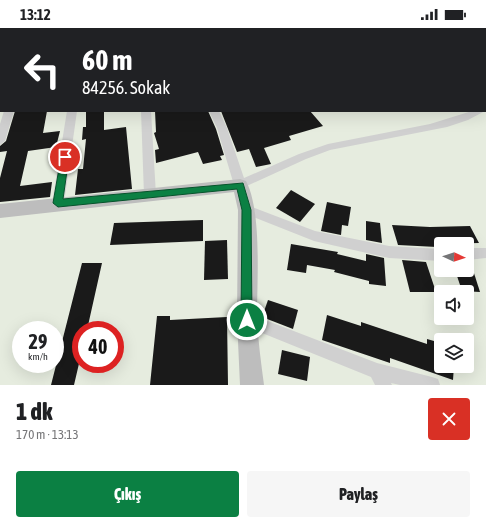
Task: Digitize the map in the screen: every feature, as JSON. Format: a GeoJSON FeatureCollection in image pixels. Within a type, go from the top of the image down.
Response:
{"type":"FeatureCollection","features":[{"type":"Feature","properties":{"kind":"street"},"geometry":{"type":"LineString","coordinates":[[0,141],[9,112]]}},
{"type":"Feature","properties":{"kind":"street"},"geometry":{"type":"LineString","coordinates":[[58,203],[72,112]]}},
{"type":"Feature","properties":{"kind":"street"},"geometry":{"type":"LineString","coordinates":[[146,112],[150,195]]}},
{"type":"Feature","properties":{"kind":"street"},"geometry":{"type":"LineString","coordinates":[[214,112],[222,128],[247,210],[247,320],[252,385]]}},
{"type":"Feature","properties":{"kind":"street"},"geometry":{"type":"LineString","coordinates":[[0,210],[240,185],[304,155],[333,146],[462,120],[478,112]]}},
{"type":"Feature","properties":{"kind":"street"},"geometry":{"type":"LineString","coordinates":[[247,210],[314,236],[389,252],[434,255]]}},
{"type":"Feature","properties":{"kind":"street"},"geometry":{"type":"LineString","coordinates":[[474,253],[485,252]]}},
{"type":"Feature","properties":{"kind":"street"},"geometry":{"type":"LineString","coordinates":[[247,320],[380,378],[432,385]]}},
{"type":"Feature","properties":{"kind":"shaded area"},"geometry":{"type":"Polygon","coordinates":[[[0,112],[486,112],[486,385],[0,385],[0,112]]]}},
{"type":"Feature","properties":{"kind":"building"},"geometry":{"type":"Polygon","coordinates":[[[15,112],[47,112],[43,133],[60,131],[56,147],[28,151],[20,186],[52,182],[50,197],[0,202],[0,178],[7,151],[0,152],[0,146],[6,141],[15,112]]]}},
{"type":"Feature","properties":{"kind":"building"},"geometry":{"type":"Polygon","coordinates":[[[86,112],[104,112],[104,130],[126,127],[132,189],[75,195],[78,169],[83,169],[86,139],[82,140],[83,127],[86,127],[86,112]]]}},
{"type":"Feature","properties":{"kind":"building"},"geometry":{"type":"Polygon","coordinates":[[[155,112],[208,112],[216,129],[224,155],[220,156],[222,160],[203,164],[198,152],[156,163],[155,150],[159,149],[154,133],[156,132],[155,112]]]}},
{"type":"Feature","properties":{"kind":"building"},"geometry":{"type":"Polygon","coordinates":[[[221,112],[311,112],[323,126],[289,136],[291,140],[264,148],[271,164],[256,167],[249,149],[237,152],[221,112]]]}},
{"type":"Feature","properties":{"kind":"building"},"geometry":{"type":"Polygon","coordinates":[[[291,190],[315,204],[300,222],[276,208],[291,190]]]}},
{"type":"Feature","properties":{"kind":"building"},"geometry":{"type":"Polygon","coordinates":[[[327,202],[351,207],[348,226],[342,225],[341,235],[321,231],[327,202]]]}},
{"type":"Feature","properties":{"kind":"building"},"geometry":{"type":"Polygon","coordinates":[[[203,220],[203,241],[110,245],[114,223],[203,220]]]}},
{"type":"Feature","properties":{"kind":"building"},"geometry":{"type":"Polygon","coordinates":[[[366,221],[380,223],[382,243],[366,240],[366,221]]]}},
{"type":"Feature","properties":{"kind":"building"},"geometry":{"type":"Polygon","coordinates":[[[392,225],[430,227],[470,226],[479,243],[474,243],[474,237],[434,237],[434,247],[398,245],[392,225]]]}},
{"type":"Feature","properties":{"kind":"building"},"geometry":{"type":"Polygon","coordinates":[[[227,240],[228,279],[204,280],[205,241],[227,240]]]}},
{"type":"Feature","properties":{"kind":"building"},"geometry":{"type":"Polygon","coordinates":[[[291,244],[338,252],[337,254],[366,261],[366,254],[384,258],[386,286],[369,284],[369,281],[334,272],[335,270],[307,265],[306,273],[287,270],[291,244]]]}},
{"type":"Feature","properties":{"kind":"building"},"geometry":{"type":"Polygon","coordinates":[[[402,260],[426,262],[434,286],[434,292],[410,292],[402,260]]]}},
{"type":"Feature","properties":{"kind":"building"},"geometry":{"type":"Polygon","coordinates":[[[82,263],[102,263],[89,321],[72,321],[72,373],[77,373],[74,385],[51,385],[54,373],[64,373],[64,334],[82,263]]]}},
{"type":"Feature","properties":{"kind":"building"},"geometry":{"type":"Polygon","coordinates":[[[474,273],[480,292],[474,292],[474,285],[460,285],[457,277],[474,277],[474,273]]]}},
{"type":"Feature","properties":{"kind":"building"},"geometry":{"type":"Polygon","coordinates":[[[268,300],[298,310],[293,329],[262,317],[268,300]]]}},
{"type":"Feature","properties":{"kind":"building"},"geometry":{"type":"Polygon","coordinates":[[[327,315],[361,326],[361,322],[427,344],[427,339],[434,341],[434,373],[454,373],[453,380],[390,358],[390,363],[322,340],[327,315]]]}},
{"type":"Feature","properties":{"kind":"building"},"geometry":{"type":"Polygon","coordinates":[[[157,316],[170,316],[170,320],[227,317],[228,385],[150,385],[157,316]]]}},
{"type":"Feature","properties":{"kind":"building"},"geometry":{"type":"Polygon","coordinates":[[[282,350],[310,357],[307,381],[278,374],[282,350]]]}},
{"type":"Feature","properties":{"kind":"route"},"geometry":{"type":"LineString","coordinates":[[65,157],[58,203],[240,185],[247,210],[247,320]]}}]}
